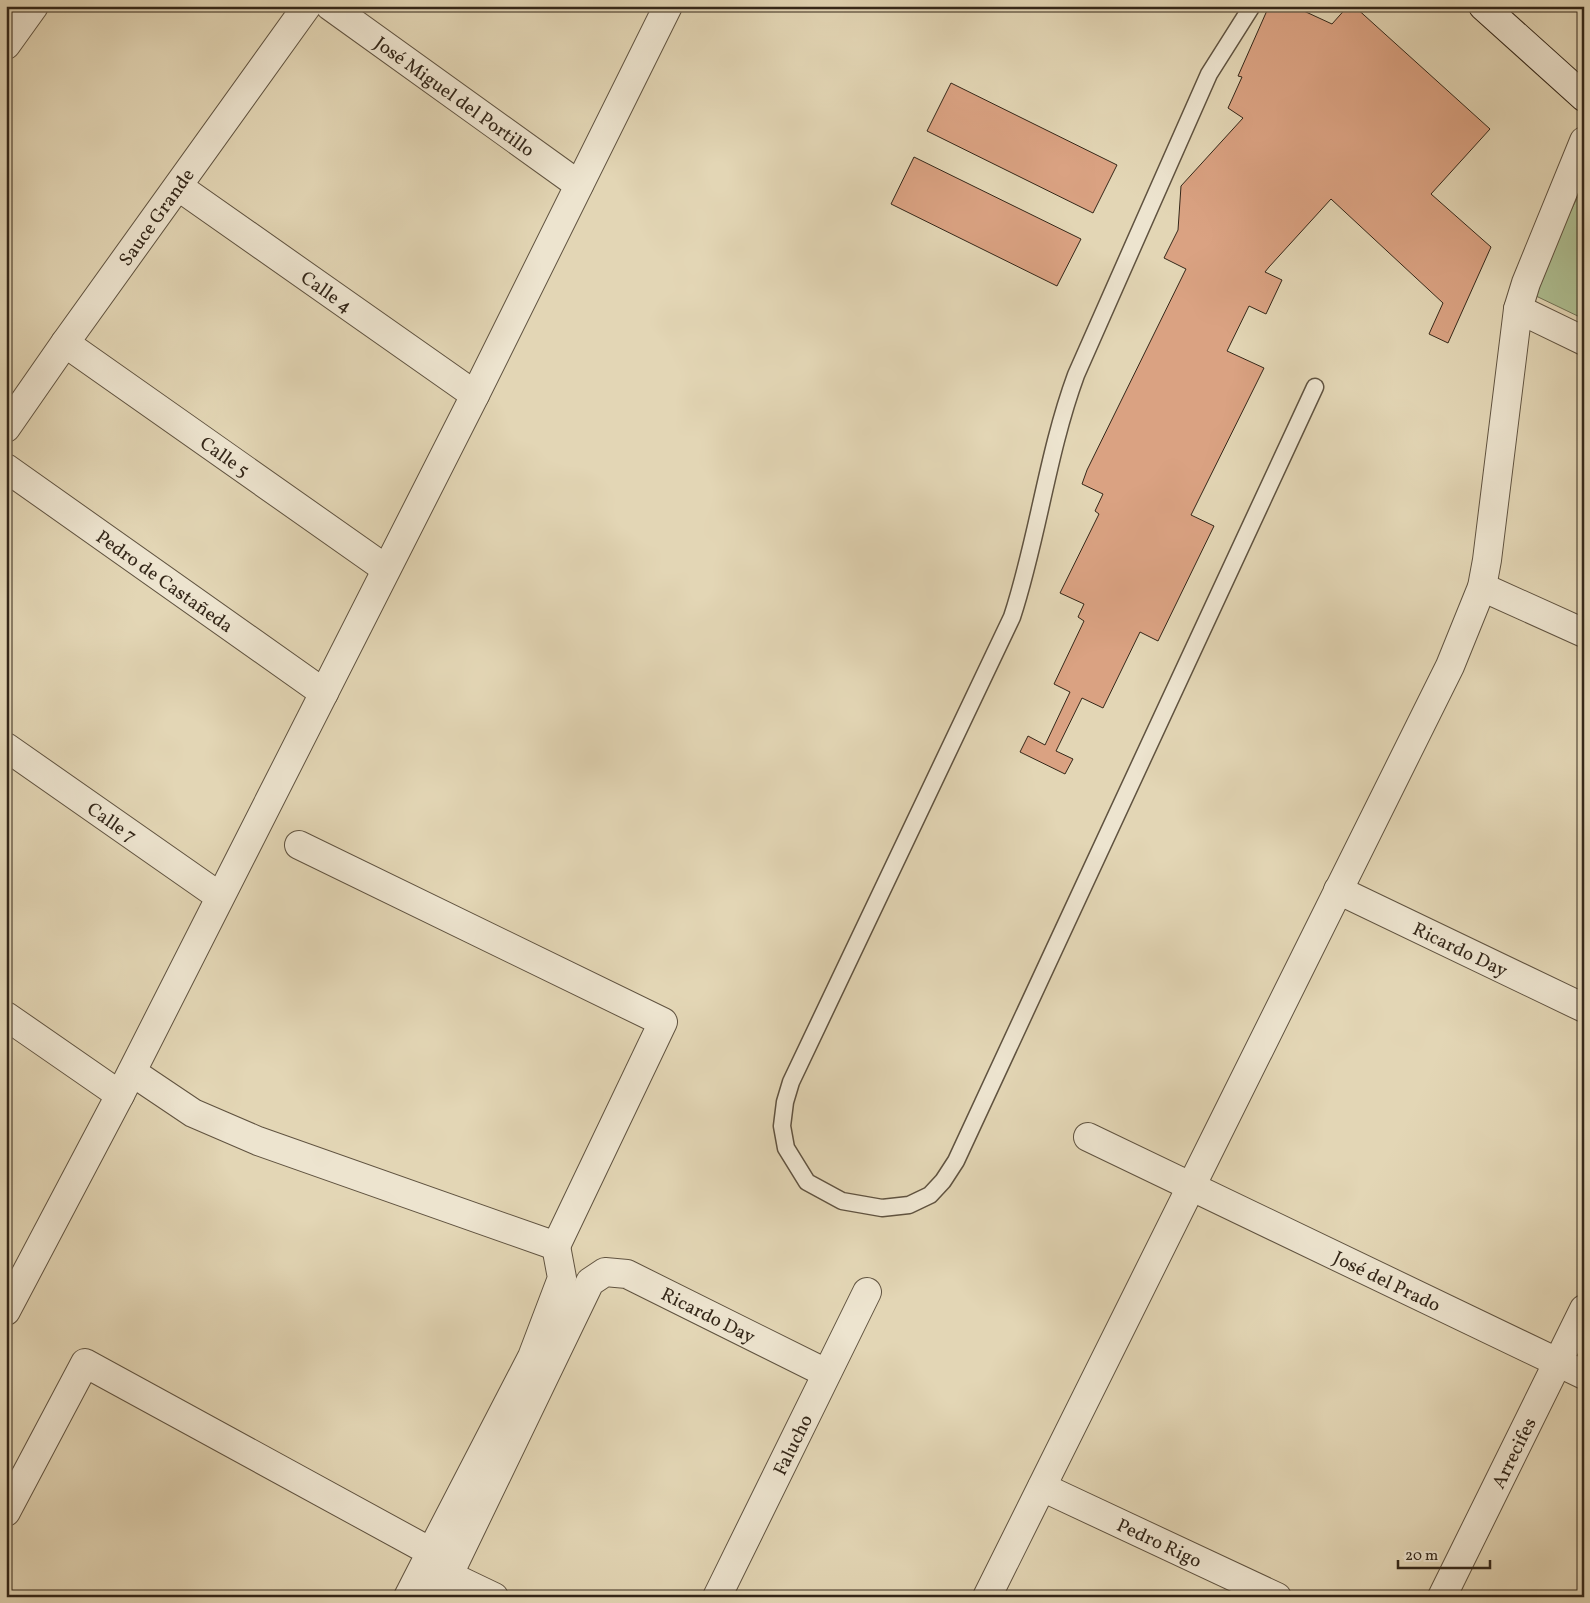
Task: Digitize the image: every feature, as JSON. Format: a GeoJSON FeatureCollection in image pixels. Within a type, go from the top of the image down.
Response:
{"type":"FeatureCollection","features":[{"type":"Feature","properties":{"kind":"street"},"geometry":{"type":"LineString","coordinates":[[6,45],[34,6]]}},
{"type":"Feature","properties":{"kind":"street","name":"Sauce Grande"},"geometry":{"type":"LineString","coordinates":[[6,428],[308,6]]}},
{"type":"Feature","properties":{"kind":"street","name":"José Miguel del Portillo"},"geometry":{"type":"LineString","coordinates":[[330,6],[579,185]]}},
{"type":"Feature","properties":{"kind":"street"},"geometry":{"type":"LineString","coordinates":[[7,1309],[126,1083],[324,693],[475,395],[668,6]]}},
{"type":"Feature","properties":{"kind":"street"},"geometry":{"type":"LineString","coordinates":[[1483,6],[1584,97]]}},
{"type":"Feature","properties":{"kind":"street"},"geometry":{"type":"LineString","coordinates":[[987,1597],[1450,666],[1482,586],[1487,560],[1518,309],[1526,282],[1584,141]]}},
{"type":"Feature","properties":{"kind":"street","name":"Calle 4"},"geometry":{"type":"LineString","coordinates":[[179,187],[475,395]]}},
{"type":"Feature","properties":{"kind":"street"},"geometry":{"type":"LineString","coordinates":[[1518,309],[1584,341]]}},
{"type":"Feature","properties":{"kind":"street","name":"Calle 5"},"geometry":{"type":"LineString","coordinates":[[65,343],[386,568]]}},
{"type":"Feature","properties":{"kind":"street","name":"Pedro de Castañeda"},"geometry":{"type":"LineString","coordinates":[[6,468],[324,693]]}},
{"type":"Feature","properties":{"kind":"street"},"geometry":{"type":"LineString","coordinates":[[1482,586],[1584,633]]}},
{"type":"Feature","properties":{"kind":"street","name":"Calle 7"},"geometry":{"type":"LineString","coordinates":[[6,746],[220,896]]}},
{"type":"Feature","properties":{"kind":"street"},"geometry":{"type":"LineString","coordinates":[[299,845],[663,1022],[556,1246],[562,1278],[532,1357],[408,1597]]}},
{"type":"Feature","properties":{"kind":"street","name":"Ricardo Day"},"geometry":{"type":"LineString","coordinates":[[1338,890],[1584,1008]]}},
{"type":"Feature","properties":{"kind":"street"},"geometry":{"type":"LineString","coordinates":[[6,1016],[126,1083],[258,1141],[556,1246]]}},
{"type":"Feature","properties":{"kind":"street","name":"José del Prado"},"geometry":{"type":"LineString","coordinates":[[1088,1138],[1584,1375]]}},
{"type":"Feature","properties":{"kind":"street","name":"Ricardo Day"},"geometry":{"type":"LineString","coordinates":[[443,1586],[590,1282],[605,1272],[628,1274],[826,1373]]}},
{"type":"Feature","properties":{"kind":"street","name":"Falucho"},"geometry":{"type":"LineString","coordinates":[[717,1597],[867,1292]]}},
{"type":"Feature","properties":{"kind":"street","name":"Arrecifes"},"geometry":{"type":"LineString","coordinates":[[1442,1597],[1584,1308]]}},
{"type":"Feature","properties":{"kind":"street"},"geometry":{"type":"LineString","coordinates":[[6,1512],[85,1363],[431,1552]]}},
{"type":"Feature","properties":{"kind":"street","name":"Pedro Rigo"},"geometry":{"type":"LineString","coordinates":[[1042,1487],[1277,1597]]}},
{"type":"Feature","properties":{"kind":"street"},"geometry":{"type":"LineString","coordinates":[[443,1586],[494,1597]]}},
{"type":"Feature","properties":{"kind":"lane"},"geometry":{"type":"LineString","coordinates":[[1252,6],[1209,74],[1076,376],[1064,408],[1023,583],[1012,617],[791,1082],[785,1102],[782,1126],[786,1148],[807,1182],[842,1201],[882,1208],[909,1205],[930,1195],[943,1182],[960,1152],[1315,387]]}},
{"type":"Feature","properties":{"kind":"green space"},"geometry":{"type":"Polygon","coordinates":[[[1584,184],[1584,319],[1536,296],[1535,283],[1584,184]]]}},
{"type":"Feature","properties":{"kind":"building"},"geometry":{"type":"Polygon","coordinates":[[[1269,6],[1293,6],[1332,24],[1348,6],[1354,6],[1490,129],[1431,194],[1491,247],[1448,343],[1429,334],[1443,303],[1331,199],[1269,267],[1265,272],[1282,280],[1266,314],[1249,306],[1227,351],[1264,368],[1191,515],[1214,526],[1158,641],[1140,632],[1103,708],[1082,698],[1056,751],[1073,759],[1065,774],[1020,752],[1028,736],[1045,745],[1070,692],[1054,684],[1084,621],[1078,617],[1084,604],[1060,593],[1099,514],[1095,511],[1103,494],[1082,484],[1087,470],[1186,269],[1164,258],[1178,230],[1181,186],[1243,118],[1228,108],[1242,77],[1238,76],[1269,6]]]}},
{"type":"Feature","properties":{"kind":"building"},"geometry":{"type":"Polygon","coordinates":[[[951,83],[1117,165],[1093,213],[927,131],[951,83]]]}},
{"type":"Feature","properties":{"kind":"building"},"geometry":{"type":"Polygon","coordinates":[[[914,157],[1081,239],[1057,286],[891,204],[914,157]]]}}]}
